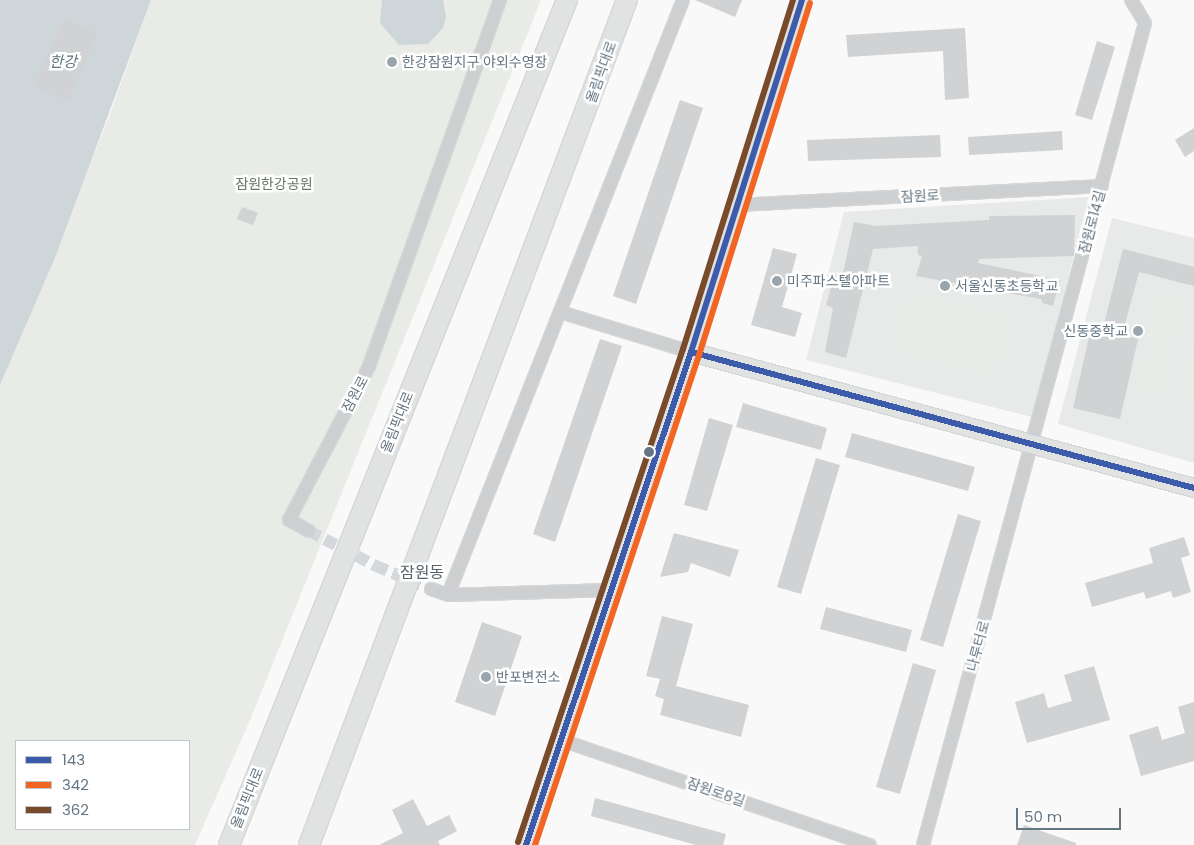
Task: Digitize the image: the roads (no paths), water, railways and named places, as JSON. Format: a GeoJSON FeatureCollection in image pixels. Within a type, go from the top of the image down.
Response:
{"type":"FeatureCollection","features":[{"type":"Feature","properties":{"kind":"highway","name":"올림픽대로"},"geometry":{"type":"LineString","coordinates":[[229,845],[567,0]]}},
{"type":"Feature","properties":{"kind":"highway","name":"올림픽대로"},"geometry":{"type":"LineString","coordinates":[[309,845],[627,0]]}},
{"type":"Feature","properties":{"kind":"main road"},"geometry":{"type":"LineString","coordinates":[[526,845],[691,352],[802,0]]}},
{"type":"Feature","properties":{"kind":"main road"},"geometry":{"type":"LineString","coordinates":[[691,352],[1032,447],[1194,488]]}},
{"type":"Feature","properties":{"kind":"street","name":"잠원로"},"geometry":{"type":"LineString","coordinates":[[309,531],[289,520],[369,366],[500,0]]}},
{"type":"Feature","properties":{"kind":"street"},"geometry":{"type":"LineString","coordinates":[[448,595],[683,0]]}},
{"type":"Feature","properties":{"kind":"street","name":"잠원로14길"},"geometry":{"type":"LineString","coordinates":[[1032,447],[1145,23],[1130,0]]}},
{"type":"Feature","properties":{"kind":"street","name":"잠원로"},"geometry":{"type":"LineString","coordinates":[[738,205],[1102,186]]}},
{"type":"Feature","properties":{"kind":"street"},"geometry":{"type":"LineString","coordinates":[[560,312],[691,352]]}},
{"type":"Feature","properties":{"kind":"street","name":"나루터로"},"geometry":{"type":"LineString","coordinates":[[923,845],[1032,447]]}},
{"type":"Feature","properties":{"kind":"street"},"geometry":{"type":"LineString","coordinates":[[431,589],[448,595],[612,590]]}},
{"type":"Feature","properties":{"kind":"street","name":"잠원로8길"},"geometry":{"type":"LineString","coordinates":[[562,740],[870,845]]}},
{"type":"Feature","properties":{"kind":"water","name":"한강"},"geometry":{"type":"Polygon","coordinates":[[[0,0],[151,0],[56,255],[0,385],[0,0]]]}},
{"type":"Feature","properties":{"kind":"water"},"geometry":{"type":"Polygon","coordinates":[[[382,0],[443,0],[446,17],[443,28],[428,44],[399,45],[380,23],[382,0]]]}},
{"type":"Feature","properties":{"kind":"tunnel"},"geometry":{"type":"LineString","coordinates":[[309,531],[376,566],[431,589]]}},
{"type":"Feature","properties":{"kind":"place","name":"한강잠원지구 야외수영장"},"geometry":{"type":"Point","coordinates":[392,62]}},
{"type":"Feature","properties":{"kind":"place","name":"미주파스텔아파트"},"geometry":{"type":"Point","coordinates":[777,281]}},
{"type":"Feature","properties":{"kind":"place","name":"서울신동초등학교"},"geometry":{"type":"Point","coordinates":[945,286]}},
{"type":"Feature","properties":{"kind":"place","name":"신동중학교"},"geometry":{"type":"Point","coordinates":[1138,331]}},
{"type":"Feature","properties":{"kind":"place","name":"반포변전소"},"geometry":{"type":"Point","coordinates":[486,677]}},
{"type":"Feature","properties":{"kind":"district","name":"잠원동"},"geometry":{"type":"Point","coordinates":[422,573]}},
{"type":"Feature","properties":{"kind":"park label","name":"잠원한강공원"},"geometry":{"type":"Point","coordinates":[274,184]}}]}
